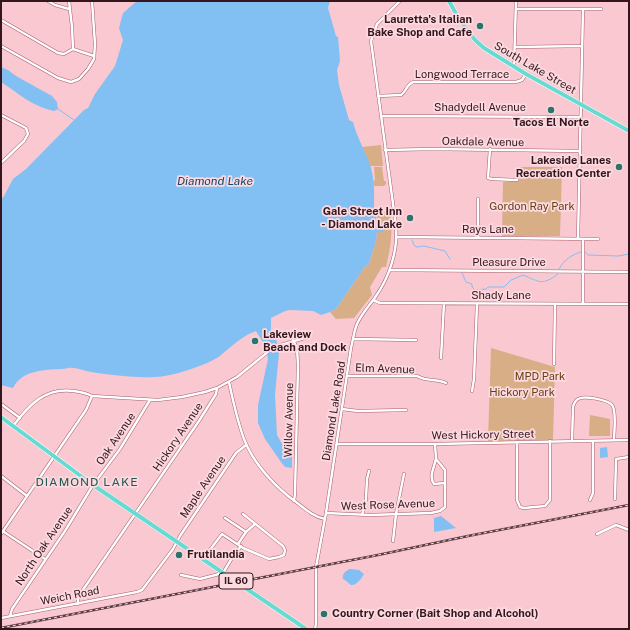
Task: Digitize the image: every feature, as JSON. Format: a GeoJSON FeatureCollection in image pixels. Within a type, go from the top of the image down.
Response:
{"type":"FeatureCollection","features":[{"type":"Feature","properties":{"kind":"main road","name":"South Lake Street"},"geometry":{"type":"LineString","coordinates":[[449,1],[475,40],[484,48],[514,68],[629,131]]}},
{"type":"Feature","properties":{"kind":"main road","name":"IL 60"},"geometry":{"type":"LineString","coordinates":[[1,417],[53,457],[306,629]]}},
{"type":"Feature","properties":{"kind":"street"},"geometry":{"type":"LineString","coordinates":[[48,1],[55,5],[69,9]]}},
{"type":"Feature","properties":{"kind":"street"},"geometry":{"type":"LineString","coordinates":[[69,1],[73,49]]}},
{"type":"Feature","properties":{"kind":"street"},"geometry":{"type":"LineString","coordinates":[[1,46],[58,78],[71,82],[74,81],[81,77],[92,62],[94,56],[92,1]]}},
{"type":"Feature","properties":{"kind":"street","name":"Diamond Lake Road"},"geometry":{"type":"LineString","coordinates":[[315,629],[316,572],[353,339],[360,319],[383,284],[393,259],[397,237],[371,46],[375,27],[380,20],[400,1]]}},
{"type":"Feature","properties":{"kind":"street"},"geometry":{"type":"LineString","coordinates":[[514,68],[516,1]]}},
{"type":"Feature","properties":{"kind":"street"},"geometry":{"type":"LineString","coordinates":[[516,9],[601,9]]}},
{"type":"Feature","properties":{"kind":"street"},"geometry":{"type":"LineString","coordinates":[[578,238],[583,9]]}},
{"type":"Feature","properties":{"kind":"street"},"geometry":{"type":"LineString","coordinates":[[1,20],[58,53],[64,54],[73,49],[94,56]]}},
{"type":"Feature","properties":{"kind":"street"},"geometry":{"type":"LineString","coordinates":[[515,47],[582,46]]}},
{"type":"Feature","properties":{"kind":"street","name":"Longwood Terrace"},"geometry":{"type":"LineString","coordinates":[[378,96],[401,95],[404,93],[407,86],[413,82],[516,82],[522,80],[526,74]]}},
{"type":"Feature","properties":{"kind":"street"},"geometry":{"type":"LineString","coordinates":[[1,115],[26,128],[28,134],[24,141],[1,163]]}},
{"type":"Feature","properties":{"kind":"street","name":"Shadydell Avenue"},"geometry":{"type":"LineString","coordinates":[[380,116],[580,117]]}},
{"type":"Feature","properties":{"kind":"street"},"geometry":{"type":"LineString","coordinates":[[490,149],[488,178],[517,180]]}},
{"type":"Feature","properties":{"kind":"street","name":"Oakdale Avenue"},"geometry":{"type":"LineString","coordinates":[[385,150],[490,149],[580,151]]}},
{"type":"Feature","properties":{"kind":"street"},"geometry":{"type":"LineString","coordinates":[[478,199],[478,238]]}},
{"type":"Feature","properties":{"kind":"street","name":"Rays Lane"},"geometry":{"type":"LineString","coordinates":[[397,237],[583,239]]}},
{"type":"Feature","properties":{"kind":"street"},"geometry":{"type":"LineString","coordinates":[[583,304],[583,239],[598,239]]}},
{"type":"Feature","properties":{"kind":"street","name":"Pleasure Drive"},"geometry":{"type":"LineString","coordinates":[[389,270],[629,272]]}},
{"type":"Feature","properties":{"kind":"street","name":"Shady Lane"},"geometry":{"type":"LineString","coordinates":[[373,300],[380,303],[629,304]]}},
{"type":"Feature","properties":{"kind":"street"},"geometry":{"type":"LineString","coordinates":[[441,358],[444,303]]}},
{"type":"Feature","properties":{"kind":"street"},"geometry":{"type":"LineString","coordinates":[[472,391],[474,379],[477,304]]}},
{"type":"Feature","properties":{"kind":"street"},"geometry":{"type":"LineString","coordinates":[[554,364],[555,304]]}},
{"type":"Feature","properties":{"kind":"street"},"geometry":{"type":"LineString","coordinates":[[13,426],[36,401],[60,390],[84,392],[92,396],[150,400],[182,397],[217,388],[229,382],[252,366],[266,353],[279,345],[308,337]]}},
{"type":"Feature","properties":{"kind":"street"},"geometry":{"type":"LineString","coordinates":[[353,339],[416,340]]}},
{"type":"Feature","properties":{"kind":"street","name":"Willow Avenue"},"geometry":{"type":"LineString","coordinates":[[293,340],[297,348],[298,365],[294,501]]}},
{"type":"Feature","properties":{"kind":"street","name":"Elm Avenue"},"geometry":{"type":"LineString","coordinates":[[347,376],[417,376],[423,380],[440,381],[446,383]]}},
{"type":"Feature","properties":{"kind":"street"},"geometry":{"type":"LineString","coordinates":[[229,382],[237,419],[246,445],[261,468],[277,488],[312,514],[325,519]]}},
{"type":"Feature","properties":{"kind":"street","name":"Hickory Avenue"},"geometry":{"type":"LineString","coordinates":[[78,604],[78,597],[199,421],[216,394],[217,388]]}},
{"type":"Feature","properties":{"kind":"street"},"geometry":{"type":"LineString","coordinates":[[45,559],[2,532],[86,410],[92,396]]}},
{"type":"Feature","properties":{"kind":"street"},"geometry":{"type":"LineString","coordinates":[[572,441],[573,406],[579,398],[584,397],[610,403],[614,413],[614,440]]}},
{"type":"Feature","properties":{"kind":"street","name":"Oak Avenue"},"geometry":{"type":"LineString","coordinates":[[94,485],[120,449],[150,400]]}},
{"type":"Feature","properties":{"kind":"street"},"geometry":{"type":"LineString","coordinates":[[1,404],[20,418]]}},
{"type":"Feature","properties":{"kind":"street"},"geometry":{"type":"LineString","coordinates":[[342,409],[406,410]]}},
{"type":"Feature","properties":{"kind":"street"},"geometry":{"type":"LineString","coordinates":[[590,500],[593,493],[593,440]]}},
{"type":"Feature","properties":{"kind":"street","name":"West Hickory Street"},"geometry":{"type":"LineString","coordinates":[[337,444],[435,444],[629,440]]}},
{"type":"Feature","properties":{"kind":"street"},"geometry":{"type":"LineString","coordinates":[[517,442],[517,500],[520,507],[524,508],[545,506],[550,500],[550,442]]}},
{"type":"Feature","properties":{"kind":"street"},"geometry":{"type":"LineString","coordinates":[[435,444],[436,459],[432,468],[432,480],[434,484],[445,483]]}},
{"type":"Feature","properties":{"kind":"street","name":"Maple Avenue"},"geometry":{"type":"LineString","coordinates":[[142,590],[173,549],[236,453],[246,445]]}},
{"type":"Feature","properties":{"kind":"street"},"geometry":{"type":"LineString","coordinates":[[615,500],[616,459],[629,458]]}},
{"type":"Feature","properties":{"kind":"street","name":"West Rose Avenue"},"geometry":{"type":"LineString","coordinates":[[326,513],[362,515],[431,513],[443,510],[445,507],[445,469],[436,459]]}},
{"type":"Feature","properties":{"kind":"street"},"geometry":{"type":"LineString","coordinates":[[362,515],[366,499],[369,471]]}},
{"type":"Feature","properties":{"kind":"street"},"geometry":{"type":"LineString","coordinates":[[393,541],[396,514],[404,474]]}},
{"type":"Feature","properties":{"kind":"street"},"geometry":{"type":"LineString","coordinates":[[1,476],[27,496]]}},
{"type":"Feature","properties":{"kind":"street","name":"North Oak Avenue"},"geometry":{"type":"LineString","coordinates":[[10,616],[12,609],[94,485]]}},
{"type":"Feature","properties":{"kind":"street"},"geometry":{"type":"LineString","coordinates":[[203,559],[222,534],[240,545],[269,559],[284,555],[285,550],[283,546],[243,514]]}},
{"type":"Feature","properties":{"kind":"street"},"geometry":{"type":"LineString","coordinates":[[225,518],[246,532]]}},
{"type":"Feature","properties":{"kind":"street"},"geometry":{"type":"LineString","coordinates":[[181,576],[200,579],[223,573],[246,532],[255,524]]}},
{"type":"Feature","properties":{"kind":"street"},"geometry":{"type":"LineString","coordinates":[[597,534],[616,525],[629,530]]}},
{"type":"Feature","properties":{"kind":"street","name":"Weich Road"},"geometry":{"type":"LineString","coordinates":[[1,618],[78,604],[142,590]]}},
{"type":"Feature","properties":{"kind":"green space"},"geometry":{"type":"Polygon","coordinates":[[[381,145],[383,166],[370,166],[362,147],[381,145]]]}},
{"type":"Feature","properties":{"kind":"green space"},"geometry":{"type":"Polygon","coordinates":[[[374,167],[382,167],[384,181],[386,181],[384,186],[374,186],[374,167]]]}},
{"type":"Feature","properties":{"kind":"green space","name":"Gordon Ray Park"},"geometry":{"type":"Polygon","coordinates":[[[520,167],[562,167],[560,236],[502,236],[503,182],[519,181],[520,167]]]}},
{"type":"Feature","properties":{"kind":"green space"},"geometry":{"type":"Polygon","coordinates":[[[374,211],[390,212],[391,240],[386,267],[382,267],[370,287],[372,295],[354,318],[336,319],[330,312],[336,309],[366,265],[368,266],[376,241],[377,232],[386,229],[386,227],[376,221],[377,217],[374,211]]]}},
{"type":"Feature","properties":{"kind":"green space","name":"Hickory Park"},"geometry":{"type":"Polygon","coordinates":[[[491,348],[555,367],[553,440],[488,441],[491,348]]]}},
{"type":"Feature","properties":{"kind":"green space"},"geometry":{"type":"Polygon","coordinates":[[[590,415],[610,419],[610,436],[589,436],[590,415]]]}},
{"type":"Feature","properties":{"kind":"water","name":"Diamond Lake"},"geometry":{"type":"Polygon","coordinates":[[[137,1],[330,1],[328,8],[336,36],[338,37],[340,61],[337,70],[339,85],[349,120],[353,122],[371,168],[374,184],[374,209],[376,221],[387,227],[383,232],[377,232],[376,241],[368,266],[366,265],[336,309],[321,315],[313,311],[290,310],[271,318],[271,336],[276,338],[279,353],[275,395],[277,435],[281,442],[292,450],[292,468],[285,467],[281,462],[265,439],[258,423],[258,405],[268,359],[266,347],[256,331],[242,338],[221,355],[208,363],[170,375],[155,377],[131,377],[70,368],[28,374],[17,382],[13,388],[1,385],[1,199],[13,179],[26,169],[84,110],[88,108],[95,94],[115,66],[123,40],[119,28],[123,13],[137,1]]]}},
{"type":"Feature","properties":{"kind":"water"},"geometry":{"type":"Polygon","coordinates":[[[1,67],[52,96],[57,102],[58,109],[54,111],[39,106],[1,82],[1,67]]]}},
{"type":"Feature","properties":{"kind":"water"},"geometry":{"type":"Polygon","coordinates":[[[607,447],[608,457],[600,458],[600,448],[607,447]]]}},
{"type":"Feature","properties":{"kind":"water"},"geometry":{"type":"Polygon","coordinates":[[[441,516],[456,528],[434,532],[434,518],[441,516]]]}},
{"type":"Feature","properties":{"kind":"water"},"geometry":{"type":"Polygon","coordinates":[[[350,569],[359,570],[364,574],[359,581],[353,585],[343,579],[344,573],[350,569]]]}},
{"type":"Feature","properties":{"kind":"waterway"},"geometry":{"type":"LineString","coordinates":[[58,109],[74,120]]}},
{"type":"Feature","properties":{"kind":"waterway"},"geometry":{"type":"LineString","coordinates":[[412,240],[416,247],[424,246],[445,251],[450,259]]}},
{"type":"Feature","properties":{"kind":"waterway"},"geometry":{"type":"LineString","coordinates":[[559,269],[568,258],[581,252]]}},
{"type":"Feature","properties":{"kind":"waterway"},"geometry":{"type":"LineString","coordinates":[[585,252],[588,255],[618,256],[629,254]]}},
{"type":"Feature","properties":{"kind":"waterway"},"geometry":{"type":"LineString","coordinates":[[462,273],[466,282],[472,284],[472,287],[475,290],[486,289],[488,287],[504,287],[511,280],[523,275],[541,282],[553,278],[558,274]]}},
{"type":"Feature","properties":{"kind":"railway"},"geometry":{"type":"LineString","coordinates":[[1,628],[629,505]]}},
{"type":"Feature","properties":{"kind":"place","name":"Lauretta's Italian Bake Shop and Cafe"},"geometry":{"type":"Point","coordinates":[480,26]}},
{"type":"Feature","properties":{"kind":"place","name":"Tacos El Norte"},"geometry":{"type":"Point","coordinates":[551,110]}},
{"type":"Feature","properties":{"kind":"place","name":"Lakeside Lanes Recreation Center"},"geometry":{"type":"Point","coordinates":[619,167]}},
{"type":"Feature","properties":{"kind":"place","name":"Gale Street Inn - Diamond Lake"},"geometry":{"type":"Point","coordinates":[410,218]}},
{"type":"Feature","properties":{"kind":"place","name":"Lakeview Beach and Dock"},"geometry":{"type":"Point","coordinates":[255,341]}},
{"type":"Feature","properties":{"kind":"place","name":"Frutilandia"},"geometry":{"type":"Point","coordinates":[179,555]}},
{"type":"Feature","properties":{"kind":"place","name":"Country Corner (Bait Shop and Alcohol)"},"geometry":{"type":"Point","coordinates":[324,614]}},
{"type":"Feature","properties":{"kind":"district","name":"DIAMOND LAKE"},"geometry":{"type":"Point","coordinates":[87,482]}},
{"type":"Feature","properties":{"kind":"park label","name":"MPD Park"},"geometry":{"type":"Point","coordinates":[540,377]}}]}
